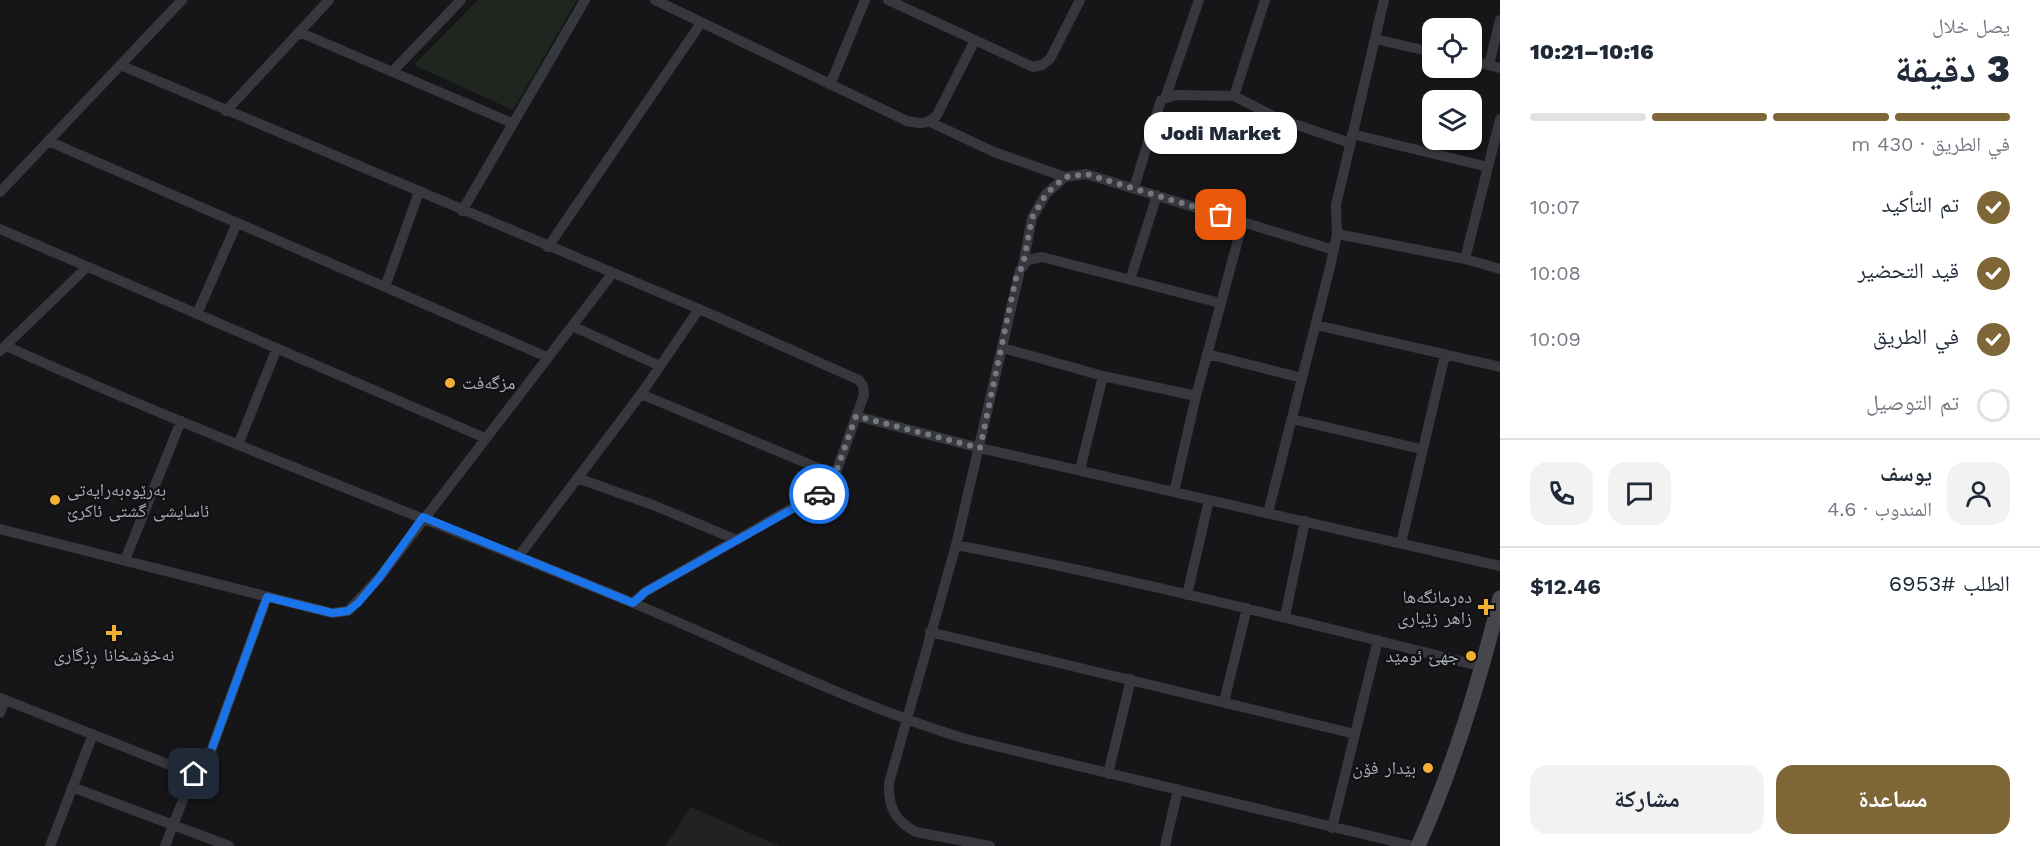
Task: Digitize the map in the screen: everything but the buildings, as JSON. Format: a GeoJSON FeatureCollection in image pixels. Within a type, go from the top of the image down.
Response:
{"type":"FeatureCollection","features":[{"type":"Feature","properties":{"kind":"main road"},"geometry":{"type":"LineString","coordinates":[[1418,846],[1444,788],[1483,667],[1500,598]]}},
{"type":"Feature","properties":{"kind":"street"},"geometry":{"type":"LineString","coordinates":[[0,192],[182,0]]}},
{"type":"Feature","properties":{"kind":"street"},"geometry":{"type":"LineString","coordinates":[[226,111],[329,0]]}},
{"type":"Feature","properties":{"kind":"street"},"geometry":{"type":"LineString","coordinates":[[392,72],[461,0]]}},
{"type":"Feature","properties":{"kind":"street"},"geometry":{"type":"LineString","coordinates":[[462,211],[585,0]]}},
{"type":"Feature","properties":{"kind":"street"},"geometry":{"type":"LineString","coordinates":[[655,0],[907,121],[930,122],[994,152],[1065,177],[1086,174],[1334,250]]}},
{"type":"Feature","properties":{"kind":"street"},"geometry":{"type":"LineString","coordinates":[[830,85],[865,0]]}},
{"type":"Feature","properties":{"kind":"street"},"geometry":{"type":"LineString","coordinates":[[888,0],[1028,67],[1042,65],[1053,55],[1080,0]]}},
{"type":"Feature","properties":{"kind":"street"},"geometry":{"type":"LineString","coordinates":[[1134,188],[1157,106],[1166,96],[1199,0]]}},
{"type":"Feature","properties":{"kind":"street"},"geometry":{"type":"LineString","coordinates":[[1234,96],[1265,0]]}},
{"type":"Feature","properties":{"kind":"street"},"geometry":{"type":"LineString","coordinates":[[1268,513],[1334,250],[1337,234],[1336,205],[1384,0]]}},
{"type":"Feature","properties":{"kind":"street"},"geometry":{"type":"LineString","coordinates":[[1495,67],[1500,20]]}},
{"type":"Feature","properties":{"kind":"street"},"geometry":{"type":"LineString","coordinates":[[548,247],[701,23]]}},
{"type":"Feature","properties":{"kind":"street"},"geometry":{"type":"LineString","coordinates":[[299,32],[512,123]]}},
{"type":"Feature","properties":{"kind":"street"},"geometry":{"type":"LineString","coordinates":[[1375,39],[1422,50]]}},
{"type":"Feature","properties":{"kind":"street"},"geometry":{"type":"LineString","coordinates":[[930,122],[937,115],[974,42]]}},
{"type":"Feature","properties":{"kind":"street"},"geometry":{"type":"LineString","coordinates":[[120,65],[699,309],[859,380],[863,386],[864,395],[830,484],[817,496],[645,592],[633,603]]}},
{"type":"Feature","properties":{"kind":"street"},"geometry":{"type":"LineString","coordinates":[[1166,96],[1234,96],[1277,118],[1351,139],[1488,167]]}},
{"type":"Feature","properties":{"kind":"street"},"geometry":{"type":"LineString","coordinates":[[1466,259],[1500,119]]}},
{"type":"Feature","properties":{"kind":"street"},"geometry":{"type":"LineString","coordinates":[[48,141],[548,357]]}},
{"type":"Feature","properties":{"kind":"street"},"geometry":{"type":"LineString","coordinates":[[990,846],[916,832],[898,820],[889,799],[889,783],[956,545],[1003,348],[1016,278],[1023,265],[1032,218],[1046,194],[1065,177]]}},
{"type":"Feature","properties":{"kind":"street"},"geometry":{"type":"LineString","coordinates":[[385,287],[419,192]]}},
{"type":"Feature","properties":{"kind":"street"},"geometry":{"type":"LineString","coordinates":[[1130,280],[1157,195]]}},
{"type":"Feature","properties":{"kind":"street"},"geometry":{"type":"LineString","coordinates":[[1174,492],[1196,396],[1243,222]]}},
{"type":"Feature","properties":{"kind":"street"},"geometry":{"type":"LineString","coordinates":[[197,314],[237,223]]}},
{"type":"Feature","properties":{"kind":"street"},"geometry":{"type":"LineString","coordinates":[[0,229],[485,438]]}},
{"type":"Feature","properties":{"kind":"street"},"geometry":{"type":"LineString","coordinates":[[1337,234],[1466,259],[1500,269]]}},
{"type":"Feature","properties":{"kind":"street"},"geometry":{"type":"LineString","coordinates":[[1023,265],[1034,257],[1042,257],[1220,303]]}},
{"type":"Feature","properties":{"kind":"street"},"geometry":{"type":"LineString","coordinates":[[87,267],[3,348],[633,603],[905,721],[966,740],[1413,846]]}},
{"type":"Feature","properties":{"kind":"street"},"geometry":{"type":"LineString","coordinates":[[0,529],[332,613],[348,611],[358,603],[379,578],[423,517],[612,274]]}},
{"type":"Feature","properties":{"kind":"street"},"geometry":{"type":"LineString","coordinates":[[518,557],[641,394],[699,309]]}},
{"type":"Feature","properties":{"kind":"street"},"geometry":{"type":"LineString","coordinates":[[1316,325],[1500,368]]}},
{"type":"Feature","properties":{"kind":"street"},"geometry":{"type":"LineString","coordinates":[[572,326],[660,366]]}},
{"type":"Feature","properties":{"kind":"street"},"geometry":{"type":"LineString","coordinates":[[238,445],[277,348]]}},
{"type":"Feature","properties":{"kind":"street"},"geometry":{"type":"LineString","coordinates":[[1003,348],[1103,376],[1196,396]]}},
{"type":"Feature","properties":{"kind":"street"},"geometry":{"type":"LineString","coordinates":[[1207,354],[1302,378]]}},
{"type":"Feature","properties":{"kind":"street"},"geometry":{"type":"LineString","coordinates":[[1401,543],[1421,449],[1445,355]]}},
{"type":"Feature","properties":{"kind":"street"},"geometry":{"type":"LineString","coordinates":[[1080,470],[1103,376]]}},
{"type":"Feature","properties":{"kind":"street"},"geometry":{"type":"LineString","coordinates":[[641,394],[835,475]]}},
{"type":"Feature","properties":{"kind":"street"},"geometry":{"type":"LineString","coordinates":[[856,416],[980,448],[1500,566]]}},
{"type":"Feature","properties":{"kind":"street"},"geometry":{"type":"LineString","coordinates":[[1292,419],[1421,449]]}},
{"type":"Feature","properties":{"kind":"street"},"geometry":{"type":"LineString","coordinates":[[125,560],[181,421]]}},
{"type":"Feature","properties":{"kind":"street"},"geometry":{"type":"LineString","coordinates":[[577,478],[653,505],[737,540]]}},
{"type":"Feature","properties":{"kind":"street"},"geometry":{"type":"LineString","coordinates":[[1187,595],[1209,500]]}},
{"type":"Feature","properties":{"kind":"street"},"geometry":{"type":"LineString","coordinates":[[1286,616],[1305,521]]}},
{"type":"Feature","properties":{"kind":"street"},"geometry":{"type":"LineString","coordinates":[[956,545],[1043,561],[1286,616],[1483,667]]}},
{"type":"Feature","properties":{"kind":"street"},"geometry":{"type":"LineString","coordinates":[[165,846],[194,774],[207,762],[267,597]]}},
{"type":"Feature","properties":{"kind":"street"},"geometry":{"type":"LineString","coordinates":[[1224,702],[1247,608]]}},
{"type":"Feature","properties":{"kind":"street"},"geometry":{"type":"LineString","coordinates":[[930,632],[1356,734]]}},
{"type":"Feature","properties":{"kind":"street"},"geometry":{"type":"LineString","coordinates":[[1332,828],[1378,640]]}},
{"type":"Feature","properties":{"kind":"street"},"geometry":{"type":"LineString","coordinates":[[1108,774],[1131,680]]}},
{"type":"Feature","properties":{"kind":"street"},"geometry":{"type":"LineString","coordinates":[[0,713],[3,699],[194,774]]}},
{"type":"Feature","properties":{"kind":"street"},"geometry":{"type":"LineString","coordinates":[[50,846],[93,734]]}},
{"type":"Feature","properties":{"kind":"street"},"geometry":{"type":"LineString","coordinates":[[72,787],[229,846]]}},
{"type":"Feature","properties":{"kind":"street"},"geometry":{"type":"LineString","coordinates":[[1165,846],[1178,789]]}},
{"type":"Feature","properties":{"kind":"shaded area"},"geometry":{"type":"Polygon","coordinates":[[[478,0],[577,0],[513,110],[414,65],[478,0]]]}},
{"type":"Feature","properties":{"kind":"shaded area"},"geometry":{"type":"Polygon","coordinates":[[[691,807],[779,846],[665,846],[691,807]]]}},
{"type":"Feature","properties":{"kind":"way so far"},"geometry":{"type":"LineString","coordinates":[[819,494],[830,484],[835,475],[856,416],[980,448],[1016,278],[1023,265],[1032,218],[1046,194],[1065,177],[1086,174],[1221,215]]}},
{"type":"Feature","properties":{"kind":"place","name":"Jodi Market"},"geometry":{"type":"Point","coordinates":[1221,215]}},
{"type":"Feature","properties":{"kind":"place","name":"مزگەفت"},"geometry":{"type":"Point","coordinates":[450,383]}},
{"type":"Feature","properties":{"kind":"place","name":"بەرێوەبەرایەتی ئاسایشی گشتی ئاکرێ"},"geometry":{"type":"Point","coordinates":[55,500]}},
{"type":"Feature","properties":{"kind":"place","name":"دەرمانگەھا زاهر زێباری"},"geometry":{"type":"Point","coordinates":[1486,607]}},
{"type":"Feature","properties":{"kind":"place","name":"نەخۆشخانا ڕزگاری"},"geometry":{"type":"Point","coordinates":[114,633]}},
{"type":"Feature","properties":{"kind":"place","name":"جھێ ئومێد"},"geometry":{"type":"Point","coordinates":[1471,656]}},
{"type":"Feature","properties":{"kind":"place","name":"بێدار فۆن"},"geometry":{"type":"Point","coordinates":[1428,768]}},
{"type":"Feature","properties":{"kind":"route"},"geometry":{"type":"LineString","coordinates":[[194,774],[207,762],[267,597],[332,613],[348,611],[358,603],[379,578],[423,517],[633,603],[645,592],[819,494]]}}]}
